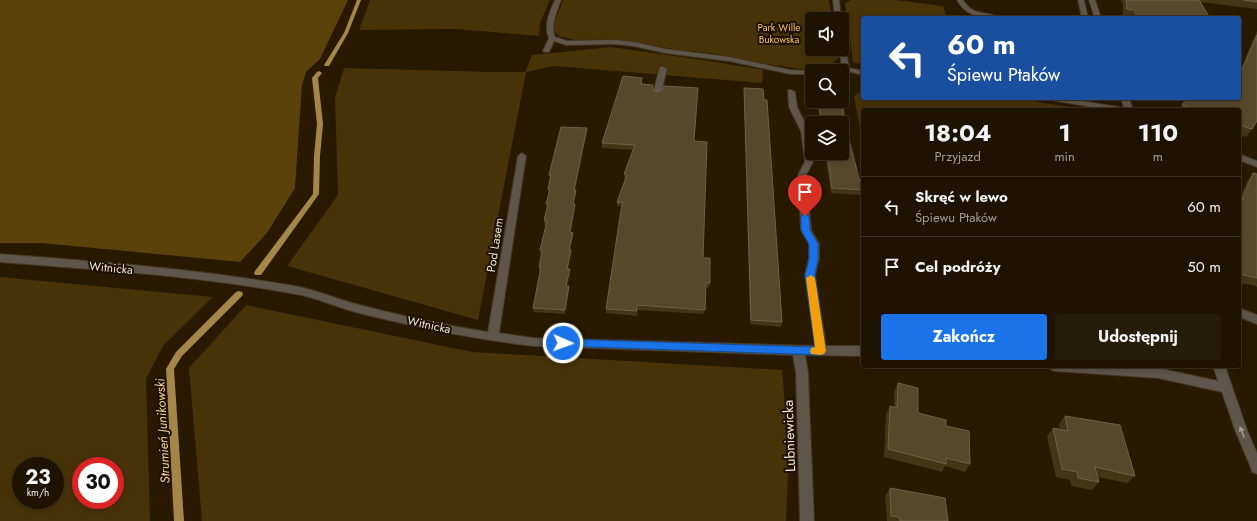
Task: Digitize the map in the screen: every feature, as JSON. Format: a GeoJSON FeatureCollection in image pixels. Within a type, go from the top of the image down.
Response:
{"type":"FeatureCollection","features":[{"type":"Feature","properties":{"kind":"street"},"geometry":{"type":"LineString","coordinates":[[547,51],[552,38],[550,34],[550,25],[558,0]]}},
{"type":"Feature","properties":{"kind":"street"},"geometry":{"type":"LineString","coordinates":[[836,0],[837,12]]}},
{"type":"Feature","properties":{"kind":"street"},"geometry":{"type":"LineString","coordinates":[[960,0],[962,5],[969,10],[988,16]]}},
{"type":"Feature","properties":{"kind":"street"},"geometry":{"type":"LineString","coordinates":[[1081,0],[1080,1],[1085,16]]}},
{"type":"Feature","properties":{"kind":"street"},"geometry":{"type":"LineString","coordinates":[[1092,0],[1097,16]]}},
{"type":"Feature","properties":{"kind":"street"},"geometry":{"type":"LineString","coordinates":[[552,38],[582,44],[615,42],[634,44],[665,51],[730,59],[790,72],[805,72]]}},
{"type":"Feature","properties":{"kind":"street"},"geometry":{"type":"LineString","coordinates":[[657,93],[663,69]]}},
{"type":"Feature","properties":{"kind":"street"},"geometry":{"type":"LineString","coordinates":[[849,71],[861,73]]}},
{"type":"Feature","properties":{"kind":"street"},"geometry":{"type":"LineString","coordinates":[[791,92],[793,107],[805,131],[809,162],[802,175],[806,230],[814,244],[814,259],[810,275],[821,351]]}},
{"type":"Feature","properties":{"kind":"street"},"geometry":{"type":"LineString","coordinates":[[1062,100],[1111,108]]}},
{"type":"Feature","properties":{"kind":"street","name":"Pod Lasem"},"geometry":{"type":"LineString","coordinates":[[493,338],[522,156]]}},
{"type":"Feature","properties":{"kind":"street"},"geometry":{"type":"LineString","coordinates":[[1241,158],[1257,164]]}},
{"type":"Feature","properties":{"kind":"street","name":"Witnicka"},"geometry":{"type":"LineString","coordinates":[[0,258],[147,271],[237,281],[302,291],[385,315],[493,338],[533,342],[861,351]]}},
{"type":"Feature","properties":{"kind":"street"},"geometry":{"type":"LineString","coordinates":[[1241,313],[1257,320]]}},
{"type":"Feature","properties":{"kind":"street","name":"Lubniewicka"},"geometry":{"type":"LineString","coordinates":[[798,350],[802,373],[807,521]]}},
{"type":"Feature","properties":{"kind":"street"},"geometry":{"type":"LineString","coordinates":[[1084,368],[1158,373],[1226,388]]}},
{"type":"Feature","properties":{"kind":"street"},"geometry":{"type":"LineString","coordinates":[[1220,368],[1257,468]]}},
{"type":"Feature","properties":{"kind":"green space"},"geometry":{"type":"Polygon","coordinates":[[[370,0],[550,0],[540,23],[539,36],[456,29],[359,30],[370,0]]]}},
{"type":"Feature","properties":{"kind":"green space","name":"Park Wille Bukowska"},"geometry":{"type":"Polygon","coordinates":[[[563,0],[829,0],[831,12],[805,12],[805,56],[839,57],[833,64],[805,64],[805,69],[801,69],[753,62],[711,53],[679,50],[613,39],[575,40],[559,36],[552,29],[563,0]]]}},
{"type":"Feature","properties":{"kind":"green space"},"geometry":{"type":"Polygon","coordinates":[[[851,0],[896,0],[943,6],[946,16],[861,16],[861,64],[853,62],[849,32],[849,12],[846,12],[845,3],[851,0]]]}},
{"type":"Feature","properties":{"kind":"green space"},"geometry":{"type":"Polygon","coordinates":[[[611,47],[763,70],[762,83],[554,66],[526,72],[478,320],[287,266],[338,195],[335,98],[344,68],[525,72],[532,55],[611,47]]]}},
{"type":"Feature","properties":{"kind":"green space"},"geometry":{"type":"Polygon","coordinates":[[[861,91],[861,100],[1025,100],[1076,108],[861,108],[861,135],[854,96],[861,91]]]}},
{"type":"Feature","properties":{"kind":"green space"},"geometry":{"type":"Polygon","coordinates":[[[0,277],[213,297],[163,346],[146,379],[150,521],[0,521],[0,277]]]}},
{"type":"Feature","properties":{"kind":"green space"},"geometry":{"type":"Polygon","coordinates":[[[246,305],[472,352],[782,370],[789,450],[786,521],[202,521],[189,368],[246,305]]]}},
{"type":"Feature","properties":{"kind":"shaded area"},"geometry":{"type":"Polygon","coordinates":[[[0,0],[348,0],[320,59],[306,72],[302,85],[295,188],[267,233],[240,262],[42,243],[0,243],[0,0]]]}},
{"type":"Feature","properties":{"kind":"building"},"geometry":{"type":"Polygon","coordinates":[[[1126,0],[1199,0],[1209,16],[1137,16],[1134,10],[1127,9],[1126,0]]]}},
{"type":"Feature","properties":{"kind":"building"},"geometry":{"type":"Polygon","coordinates":[[[1243,0],[1257,0],[1257,2],[1243,0]]]}},
{"type":"Feature","properties":{"kind":"building"},"geometry":{"type":"Polygon","coordinates":[[[1256,37],[1257,121],[1252,129],[1241,126],[1241,108],[1190,108],[1182,105],[1186,100],[1241,100],[1241,69],[1242,70],[1256,37]]]}},
{"type":"Feature","properties":{"kind":"building"},"geometry":{"type":"Polygon","coordinates":[[[623,76],[642,78],[641,84],[653,85],[652,89],[656,92],[662,90],[664,86],[698,88],[694,141],[707,142],[703,258],[710,258],[710,283],[706,283],[705,310],[637,305],[637,311],[606,309],[623,203],[617,202],[627,175],[624,174],[635,145],[602,143],[623,76]]]}},
{"type":"Feature","properties":{"kind":"building"},"geometry":{"type":"Polygon","coordinates":[[[744,88],[763,89],[764,100],[767,100],[782,322],[751,320],[744,88]]]}},
{"type":"Feature","properties":{"kind":"building"},"geometry":{"type":"Polygon","coordinates":[[[819,108],[843,108],[844,116],[821,116],[819,108]]]}},
{"type":"Feature","properties":{"kind":"building"},"geometry":{"type":"Polygon","coordinates":[[[561,127],[587,128],[574,190],[576,190],[573,204],[575,204],[570,232],[573,233],[567,269],[570,269],[566,286],[569,286],[565,310],[533,308],[541,267],[539,267],[542,251],[540,250],[547,221],[544,220],[550,189],[548,189],[551,175],[549,175],[561,127]]]}},
{"type":"Feature","properties":{"kind":"building"},"geometry":{"type":"Polygon","coordinates":[[[849,140],[861,190],[832,188],[828,160],[849,160],[849,140]]]}},
{"type":"Feature","properties":{"kind":"building"},"geometry":{"type":"Polygon","coordinates":[[[1253,173],[1257,174],[1257,278],[1241,274],[1241,198],[1242,200],[1253,173]]]}},
{"type":"Feature","properties":{"kind":"building"},"geometry":{"type":"Polygon","coordinates":[[[898,383],[918,388],[918,413],[946,420],[946,426],[969,431],[970,464],[946,458],[946,464],[888,449],[890,406],[897,408],[898,383]]]}},
{"type":"Feature","properties":{"kind":"building"},"geometry":{"type":"Polygon","coordinates":[[[1065,416],[1120,425],[1135,476],[1095,467],[1099,482],[1078,478],[1077,472],[1062,469],[1053,428],[1068,431],[1065,416]]]}},
{"type":"Feature","properties":{"kind":"building"},"geometry":{"type":"Polygon","coordinates":[[[890,488],[945,498],[948,521],[900,521],[899,517],[891,516],[890,488]]]}},
{"type":"Feature","properties":{"kind":"waterway","name":"Strumień Junikowski"},"geometry":{"type":"LineString","coordinates":[[327,65],[346,33],[359,0]]}},
{"type":"Feature","properties":{"kind":"waterway","name":"Strumień Junikowski"},"geometry":{"type":"LineString","coordinates":[[258,273],[316,194],[320,124],[315,78],[319,73]]}},
{"type":"Feature","properties":{"kind":"waterway","name":"Strumień Junikowski"},"geometry":{"type":"LineString","coordinates":[[179,521],[170,369],[179,354],[239,294]]}},
{"type":"Feature","properties":{"kind":"slow traffic"},"geometry":{"type":"LineString","coordinates":[[811,278],[821,351],[815,351]]}},
{"type":"Feature","properties":{"kind":"route"},"geometry":{"type":"LineString","coordinates":[[563,343],[821,351],[810,275],[814,259],[814,244],[806,230],[805,216]]}}]}
